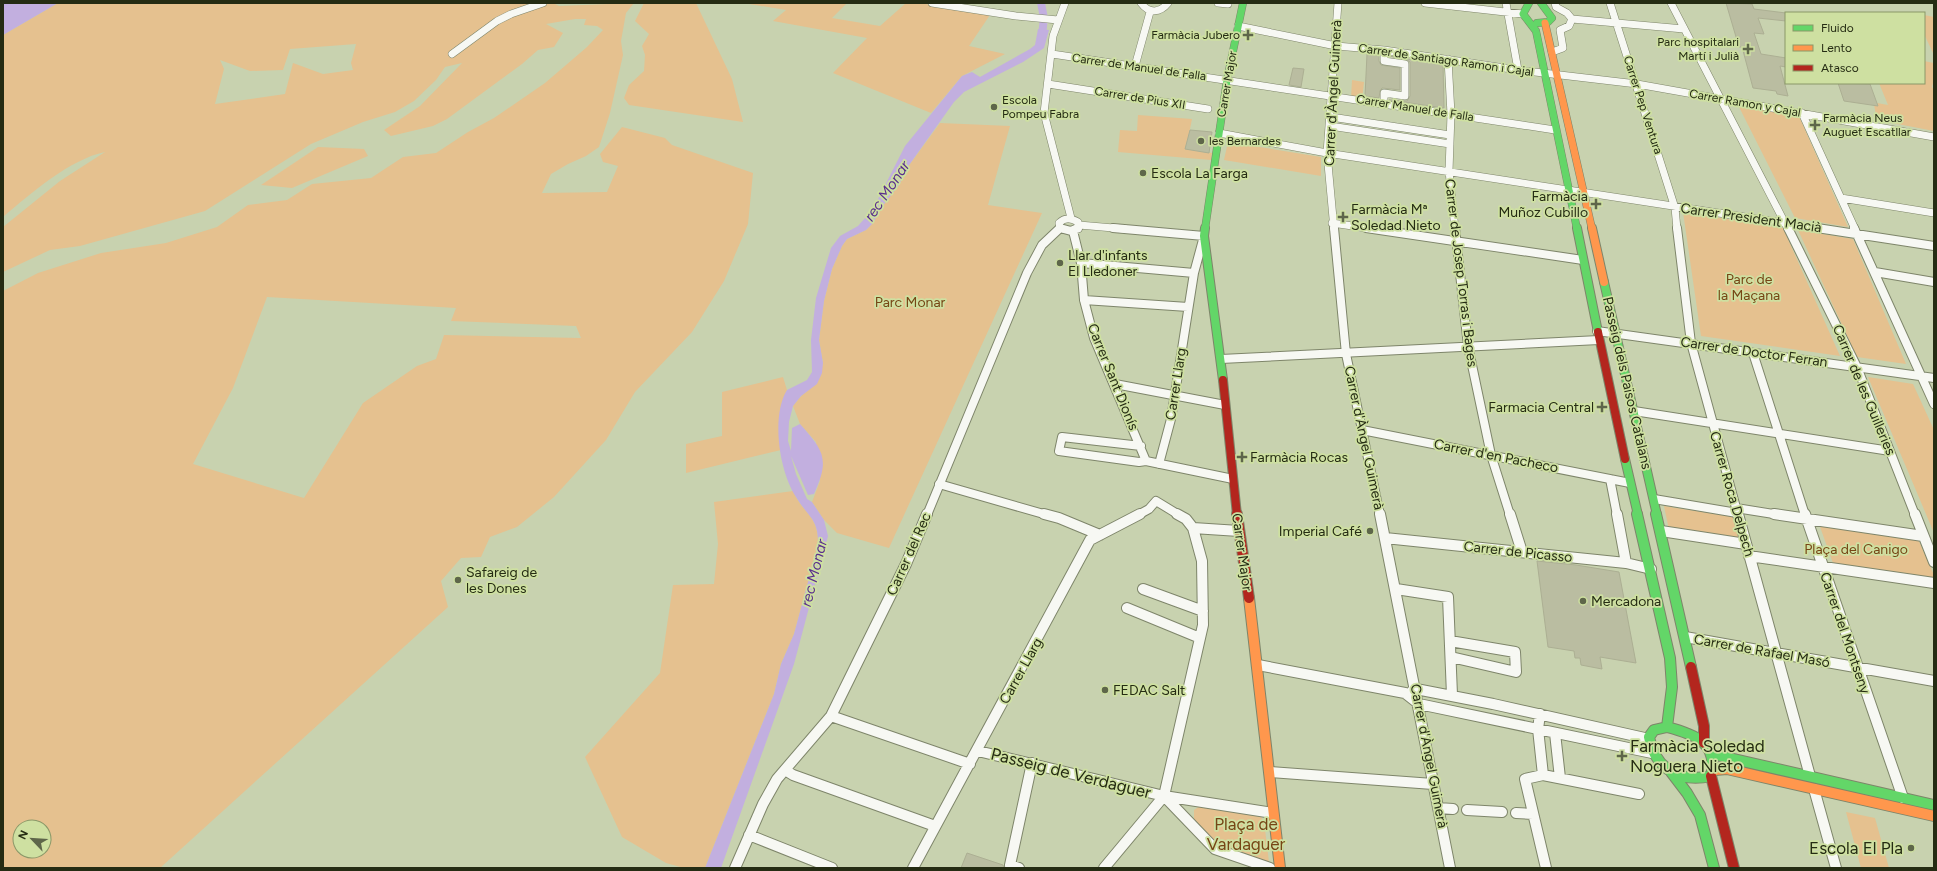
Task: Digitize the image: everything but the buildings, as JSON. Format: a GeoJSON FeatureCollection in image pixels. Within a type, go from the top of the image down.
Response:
{"type":"FeatureCollection","features":[{"type":"Feature","properties":{"kind":"main road","name":"Carrer Major"},"geometry":{"type":"LineString","coordinates":[[1243,3],[1227,80],[1204,236],[1221,359],[1239,531],[1258,665],[1280,868]]}},
{"type":"Feature","properties":{"kind":"main road"},"geometry":{"type":"LineString","coordinates":[[1541,3],[1547,12]]}},
{"type":"Feature","properties":{"kind":"main road"},"geometry":{"type":"LineString","coordinates":[[1547,12],[1526,9],[1530,21],[1536,31],[1598,335],[1630,483],[1651,569],[1672,671],[1673,696],[1667,727]]}},
{"type":"Feature","properties":{"kind":"main road","name":"Passeig dels Països Catalans"},"geometry":{"type":"LineString","coordinates":[[1547,12],[1552,18],[1545,23],[1556,75],[1685,637],[1702,720],[1704,743]]}},
{"type":"Feature","properties":{"kind":"main road"},"geometry":{"type":"LineString","coordinates":[[1530,21],[1545,23]]}},
{"type":"Feature","properties":{"kind":"main road"},"geometry":{"type":"LineString","coordinates":[[1714,868],[1700,815],[1687,793],[1670,771],[1652,753],[1649,739],[1651,734],[1658,728],[1667,727],[1693,735],[1704,743],[1712,754],[1713,773],[1734,868]]}},
{"type":"Feature","properties":{"kind":"main road"},"geometry":{"type":"LineString","coordinates":[[1712,754],[1934,805]]}},
{"type":"Feature","properties":{"kind":"main road"},"geometry":{"type":"LineString","coordinates":[[1670,771],[1688,778],[1705,778],[1713,773],[1726,770],[1934,816]]}},
{"type":"Feature","properties":{"kind":"street"},"geometry":{"type":"LineString","coordinates":[[452,54],[497,21],[511,14],[543,3]]}},
{"type":"Feature","properties":{"kind":"street"},"geometry":{"type":"LineString","coordinates":[[932,3],[1056,20]]}},
{"type":"Feature","properties":{"kind":"street"},"geometry":{"type":"LineString","coordinates":[[1065,3],[1056,20],[1044,113],[1071,218],[1078,222],[1076,228]]}},
{"type":"Feature","properties":{"kind":"street"},"geometry":{"type":"LineString","coordinates":[[1141,3],[1150,12]]}},
{"type":"Feature","properties":{"kind":"street"},"geometry":{"type":"LineString","coordinates":[[1150,12],[1164,9],[1168,3]]}},
{"type":"Feature","properties":{"kind":"street"},"geometry":{"type":"LineString","coordinates":[[1218,3],[1228,4]]}},
{"type":"Feature","properties":{"kind":"street","name":"Carrer d'Àngel Guimerà"},"geometry":{"type":"LineString","coordinates":[[1338,3],[1333,96],[1327,153],[1332,223],[1346,354],[1396,589],[1411,691],[1419,704],[1450,868]]}},
{"type":"Feature","properties":{"kind":"street"},"geometry":{"type":"LineString","coordinates":[[1425,3],[1508,12],[1526,9]]}},
{"type":"Feature","properties":{"kind":"street"},"geometry":{"type":"LineString","coordinates":[[1506,3],[1518,70]]}},
{"type":"Feature","properties":{"kind":"street"},"geometry":{"type":"LineString","coordinates":[[1555,3],[1556,7],[1567,13],[1572,20],[1684,29]]}},
{"type":"Feature","properties":{"kind":"street","name":"Carrer Pep Ventura"},"geometry":{"type":"LineString","coordinates":[[1610,3],[1618,24],[1675,208]]}},
{"type":"Feature","properties":{"kind":"street","name":"Carrer de les Guilleries"},"geometry":{"type":"LineString","coordinates":[[1671,3],[1785,223],[1857,367],[1934,562]]}},
{"type":"Feature","properties":{"kind":"street"},"geometry":{"type":"LineString","coordinates":[[1135,66],[1150,12]]}},
{"type":"Feature","properties":{"kind":"street"},"geometry":{"type":"LineString","coordinates":[[1552,52],[1563,48],[1560,30],[1569,26],[1572,20]]}},
{"type":"Feature","properties":{"kind":"street","name":"Carrer de Santiago Ramon i Cajal"},"geometry":{"type":"LineString","coordinates":[[1238,26],[1336,46],[1384,50],[1556,75]]}},
{"type":"Feature","properties":{"kind":"street"},"geometry":{"type":"LineString","coordinates":[[1384,50],[1384,61],[1405,64],[1405,96],[1384,93],[1384,103]]}},
{"type":"Feature","properties":{"kind":"street","name":"Carrer de Manuel de Falla"},"geometry":{"type":"LineString","coordinates":[[1052,54],[1227,80]]}},
{"type":"Feature","properties":{"kind":"street","name":"Carrer de Josep Torras i Bages"},"geometry":{"type":"LineString","coordinates":[[1448,59],[1451,114],[1449,171],[1468,346],[1491,455],[1522,552]]}},
{"type":"Feature","properties":{"kind":"street","name":"Carrer Ramon y Cajal"},"geometry":{"type":"LineString","coordinates":[[1556,75],[1637,84],[1934,137]]}},
{"type":"Feature","properties":{"kind":"street","name":"Carrer Manuel de Falla"},"geometry":{"type":"LineString","coordinates":[[1227,80],[1555,130]]}},
{"type":"Feature","properties":{"kind":"street","name":"Carrer de Pius XII"},"geometry":{"type":"LineString","coordinates":[[1048,84],[1208,109]]}},
{"type":"Feature","properties":{"kind":"street"},"geometry":{"type":"LineString","coordinates":[[1802,113],[1934,404]]}},
{"type":"Feature","properties":{"kind":"street"},"geometry":{"type":"LineString","coordinates":[[1331,117],[1450,135]]}},
{"type":"Feature","properties":{"kind":"street"},"geometry":{"type":"LineString","coordinates":[[1330,126],[1450,144]]}},
{"type":"Feature","properties":{"kind":"street","name":"Carrer President Macià"},"geometry":{"type":"LineString","coordinates":[[1219,133],[1327,153],[1582,192],[1675,208],[1934,246]]}},
{"type":"Feature","properties":{"kind":"street"},"geometry":{"type":"LineString","coordinates":[[1841,198],[1934,213]]}},
{"type":"Feature","properties":{"kind":"street","name":"Carrer Roca Delpech"},"geometry":{"type":"LineString","coordinates":[[1675,208],[1690,343],[1810,776]]}},
{"type":"Feature","properties":{"kind":"street","name":"Carrer del Rec"},"geometry":{"type":"LineString","coordinates":[[735,868],[770,792],[785,770],[831,716],[906,564],[1028,273],[1042,246],[1060,228],[1059,223],[1063,220],[1071,218]]}},
{"type":"Feature","properties":{"kind":"street"},"geometry":{"type":"LineString","coordinates":[[1332,223],[1457,240],[1583,260]]}},
{"type":"Feature","properties":{"kind":"street"},"geometry":{"type":"LineString","coordinates":[[1060,228],[1066,231],[1076,228],[1204,236]]}},
{"type":"Feature","properties":{"kind":"street","name":"Carrer Sant Dionís"},"geometry":{"type":"LineString","coordinates":[[1076,228],[1084,300],[1094,338],[1115,384],[1146,461]]}},
{"type":"Feature","properties":{"kind":"street","name":"Carrer Major"},"geometry":{"type":"LineString","coordinates":[[1189,305],[1194,273],[1204,236]]}},
{"type":"Feature","properties":{"kind":"street"},"geometry":{"type":"LineString","coordinates":[[1081,263],[1194,273]]}},
{"type":"Feature","properties":{"kind":"street"},"geometry":{"type":"LineString","coordinates":[[1874,272],[1934,282]]}},
{"type":"Feature","properties":{"kind":"street"},"geometry":{"type":"LineString","coordinates":[[1084,300],[1189,305]]}},
{"type":"Feature","properties":{"kind":"street","name":"Carrer Llarg"},"geometry":{"type":"LineString","coordinates":[[1159,464],[1166,441],[1189,305]]}},
{"type":"Feature","properties":{"kind":"street","name":"Carrer de Doctor Ferran"},"geometry":{"type":"LineString","coordinates":[[1221,359],[1346,354],[1616,334],[1690,343],[1934,378]]}},
{"type":"Feature","properties":{"kind":"street","name":"Carrer del Montseny"},"geometry":{"type":"LineString","coordinates":[[1752,353],[1780,434],[1822,567],[1894,779],[1904,798]]}},
{"type":"Feature","properties":{"kind":"street"},"geometry":{"type":"LineString","coordinates":[[1115,384],[1225,405]]}},
{"type":"Feature","properties":{"kind":"street"},"geometry":{"type":"LineString","coordinates":[[1634,411],[1890,451]]}},
{"type":"Feature","properties":{"kind":"street","name":"Carrer d'en Pacheco"},"geometry":{"type":"LineString","coordinates":[[1362,430],[1630,483]]}},
{"type":"Feature","properties":{"kind":"street"},"geometry":{"type":"LineString","coordinates":[[1141,446],[1062,437],[1059,451],[1139,462],[1146,461],[1233,479]]}},
{"type":"Feature","properties":{"kind":"street"},"geometry":{"type":"LineString","coordinates":[[1610,479],[1626,563]]}},
{"type":"Feature","properties":{"kind":"street"},"geometry":{"type":"LineString","coordinates":[[939,484],[1060,518],[1100,535]]}},
{"type":"Feature","properties":{"kind":"street"},"geometry":{"type":"LineString","coordinates":[[1654,499],[1806,518],[1923,536]]}},
{"type":"Feature","properties":{"kind":"street","name":"Carrer Llarg"},"geometry":{"type":"LineString","coordinates":[[913,868],[978,751],[1090,540],[1149,509],[1156,501],[1186,519],[1194,528]]}},
{"type":"Feature","properties":{"kind":"street"},"geometry":{"type":"LineString","coordinates":[[1104,868],[1164,796],[1203,625],[1202,561],[1194,528],[1239,531]]}},
{"type":"Feature","properties":{"kind":"street"},"geometry":{"type":"LineString","coordinates":[[1661,531],[1746,544]]}},
{"type":"Feature","properties":{"kind":"street","name":"Carrer de Picasso"},"geometry":{"type":"LineString","coordinates":[[1385,538],[1626,563],[1651,569]]}},
{"type":"Feature","properties":{"kind":"street"},"geometry":{"type":"LineString","coordinates":[[1749,556],[1934,584]]}},
{"type":"Feature","properties":{"kind":"street"},"geometry":{"type":"LineString","coordinates":[[1143,589],[1203,612]]}},
{"type":"Feature","properties":{"kind":"street"},"geometry":{"type":"LineString","coordinates":[[1396,589],[1448,597],[1452,695]]}},
{"type":"Feature","properties":{"kind":"street"},"geometry":{"type":"LineString","coordinates":[[1127,608],[1200,638]]}},
{"type":"Feature","properties":{"kind":"street","name":"Carrer de Rafael Masó"},"geometry":{"type":"LineString","coordinates":[[1685,637],[1934,681]]}},
{"type":"Feature","properties":{"kind":"street"},"geometry":{"type":"LineString","coordinates":[[1450,641],[1515,652],[1516,672],[1451,657]]}},
{"type":"Feature","properties":{"kind":"street"},"geometry":{"type":"LineString","coordinates":[[1258,665],[1411,691],[1452,695],[1540,714],[1626,736],[1649,739]]}},
{"type":"Feature","properties":{"kind":"street"},"geometry":{"type":"LineString","coordinates":[[1419,704],[1652,753]]}},
{"type":"Feature","properties":{"kind":"street"},"geometry":{"type":"LineString","coordinates":[[1540,714],[1538,729],[1543,775]]}},
{"type":"Feature","properties":{"kind":"street"},"geometry":{"type":"LineString","coordinates":[[831,716],[970,764]]}},
{"type":"Feature","properties":{"kind":"street"},"geometry":{"type":"LineString","coordinates":[[1555,733],[1560,778]]}},
{"type":"Feature","properties":{"kind":"street","name":"Passeig de Verdaguer"},"geometry":{"type":"LineString","coordinates":[[978,751],[1164,796],[1273,813]]}},
{"type":"Feature","properties":{"kind":"street"},"geometry":{"type":"LineString","coordinates":[[1014,867],[1032,764]]}},
{"type":"Feature","properties":{"kind":"street"},"geometry":{"type":"LineString","coordinates":[[785,770],[793,775],[935,826]]}},
{"type":"Feature","properties":{"kind":"street"},"geometry":{"type":"LineString","coordinates":[[1270,772],[1433,784]]}},
{"type":"Feature","properties":{"kind":"street"},"geometry":{"type":"LineString","coordinates":[[1546,868],[1525,779],[1543,775],[1639,794]]}},
{"type":"Feature","properties":{"kind":"street"},"geometry":{"type":"LineString","coordinates":[[1814,789],[1836,868]]}},
{"type":"Feature","properties":{"kind":"street"},"geometry":{"type":"LineString","coordinates":[[1164,796],[1215,848],[1270,868]]}},
{"type":"Feature","properties":{"kind":"street"},"geometry":{"type":"LineString","coordinates":[[1438,808],[1453,809]]}},
{"type":"Feature","properties":{"kind":"street"},"geometry":{"type":"LineString","coordinates":[[1467,810],[1502,812]]}},
{"type":"Feature","properties":{"kind":"street"},"geometry":{"type":"LineString","coordinates":[[1516,813],[1533,814]]}},
{"type":"Feature","properties":{"kind":"street"},"geometry":{"type":"LineString","coordinates":[[749,835],[832,868]]}},
{"type":"Feature","properties":{"kind":"green space"},"geometry":{"type":"Polygon","coordinates":[[[58,3],[553,3],[559,6],[634,3],[626,13],[621,41],[623,55],[610,113],[599,147],[586,156],[551,174],[542,193],[607,192],[618,166],[603,162],[600,154],[622,127],[665,138],[672,145],[753,173],[748,224],[724,281],[692,332],[635,392],[606,440],[554,497],[517,527],[490,537],[481,557],[461,558],[441,581],[448,607],[160,868],[3,868],[3,291],[38,273],[101,253],[166,243],[217,227],[248,205],[287,200],[312,184],[371,178],[403,157],[436,153],[468,132],[494,118],[545,83],[587,47],[603,30],[597,26],[584,25],[586,19],[575,19],[546,24],[563,33],[554,47],[538,50],[522,64],[447,119],[433,126],[391,136],[384,130],[420,106],[462,63],[445,67],[436,80],[414,101],[395,112],[363,122],[311,144],[205,211],[80,246],[50,250],[3,272],[3,227],[60,181],[105,152],[78,162],[51,178],[3,217],[3,35],[58,3]],[[356,44],[290,49],[283,70],[250,71],[220,60],[224,69],[215,104],[285,94],[293,63],[323,74],[353,70],[351,63],[356,44]],[[267,297],[233,388],[193,464],[304,498],[363,403],[417,366],[436,359],[444,335],[581,338],[576,326],[451,321],[456,308],[267,297]]]}},
{"type":"Feature","properties":{"kind":"green space"},"geometry":{"type":"Polygon","coordinates":[[[644,3],[696,3],[732,79],[743,122],[629,105],[624,98],[629,85],[644,71],[645,55],[642,46],[649,34],[635,21],[644,3]]]}},
{"type":"Feature","properties":{"kind":"green space"},"geometry":{"type":"Polygon","coordinates":[[[743,3],[847,3],[832,18],[880,26],[906,3],[920,3],[990,15],[969,46],[1005,54],[962,76],[931,113],[833,73],[867,38],[773,21],[786,10],[743,3]]]}},
{"type":"Feature","properties":{"kind":"green space"},"geometry":{"type":"Polygon","coordinates":[[[1925,15],[1934,17],[1934,55],[1925,36],[1925,15]]]}},
{"type":"Feature","properties":{"kind":"green space"},"geometry":{"type":"Polygon","coordinates":[[[1925,61],[1934,63],[1934,79],[1932,87],[1934,90],[1934,131],[1877,120],[1874,105],[1878,106],[1877,103],[1888,105],[1879,84],[1925,84],[1925,61]]]}},
{"type":"Feature","properties":{"kind":"green space"},"geometry":{"type":"Polygon","coordinates":[[[1352,80],[1364,82],[1362,100],[1351,98],[1352,80]]]}},
{"type":"Feature","properties":{"kind":"green space"},"geometry":{"type":"Polygon","coordinates":[[[1738,105],[1799,116],[1848,227],[1795,218],[1738,105]]]}},
{"type":"Feature","properties":{"kind":"green space"},"geometry":{"type":"Polygon","coordinates":[[[1138,115],[1192,119],[1186,149],[1212,153],[1211,160],[1118,152],[1120,130],[1137,131],[1138,115]]]}},
{"type":"Feature","properties":{"kind":"green space","name":"Parc Monar"},"geometry":{"type":"Polygon","coordinates":[[[940,123],[1010,126],[988,205],[1042,213],[889,548],[837,533],[824,520],[812,502],[820,481],[816,442],[800,424],[793,406],[801,396],[816,384],[823,363],[819,340],[824,301],[832,269],[842,246],[847,239],[866,230],[873,223],[881,208],[899,185],[907,168],[940,123]]]}},
{"type":"Feature","properties":{"kind":"green space"},"geometry":{"type":"Polygon","coordinates":[[[1228,142],[1321,157],[1321,176],[1224,160],[1228,142]]]}},
{"type":"Feature","properties":{"kind":"green space"},"geometry":{"type":"Polygon","coordinates":[[[318,147],[364,149],[368,156],[292,188],[261,185],[318,147]]]}},
{"type":"Feature","properties":{"kind":"green space","name":"Parc de la Maçana"},"geometry":{"type":"Polygon","coordinates":[[[1683,212],[1783,228],[1840,356],[1701,336],[1683,212]]]}},
{"type":"Feature","properties":{"kind":"green space","name":"Parc de la Maçana"},"geometry":{"type":"Polygon","coordinates":[[[1798,230],[1853,239],[1906,364],[1857,357],[1798,230]]]}},
{"type":"Feature","properties":{"kind":"green space"},"geometry":{"type":"Polygon","coordinates":[[[783,377],[787,390],[780,410],[781,450],[686,473],[686,444],[722,436],[722,392],[783,377]]]}},
{"type":"Feature","properties":{"kind":"green space"},"geometry":{"type":"Polygon","coordinates":[[[1868,377],[1913,384],[1934,430],[1934,533],[1868,377]]]}},
{"type":"Feature","properties":{"kind":"green space"},"geometry":{"type":"Polygon","coordinates":[[[793,491],[801,505],[810,515],[816,527],[818,545],[794,634],[781,664],[774,694],[705,868],[684,868],[666,863],[622,837],[585,757],[660,673],[673,585],[714,584],[718,544],[714,502],[793,491]]]}},
{"type":"Feature","properties":{"kind":"green space"},"geometry":{"type":"Polygon","coordinates":[[[1664,506],[1734,517],[1741,542],[1669,530],[1664,506]]]}},
{"type":"Feature","properties":{"kind":"green space","name":"Plaça del Canigo"},"geometry":{"type":"Polygon","coordinates":[[[1819,524],[1918,539],[1934,575],[1934,580],[1834,566],[1819,524]]]}},
{"type":"Feature","properties":{"kind":"green space","name":"Plaça de Vardaguer"},"geometry":{"type":"Polygon","coordinates":[[[1200,806],[1261,817],[1264,821],[1269,862],[1218,844],[1194,822],[1194,810],[1200,806]]]}},
{"type":"Feature","properties":{"kind":"green space"},"geometry":{"type":"Polygon","coordinates":[[[1846,812],[1875,818],[1889,868],[1861,868],[1846,812]]]}},
{"type":"Feature","properties":{"kind":"water"},"geometry":{"type":"Polygon","coordinates":[[[3,3],[58,3],[3,35],[3,3]]]}},
{"type":"Feature","properties":{"kind":"water"},"geometry":{"type":"Polygon","coordinates":[[[1038,29],[1049,30],[1044,48],[1023,62],[964,92],[954,102],[907,168],[899,185],[881,208],[873,223],[866,230],[847,239],[842,246],[832,269],[824,301],[819,340],[823,363],[822,373],[817,384],[801,396],[793,406],[789,422],[788,441],[791,451],[792,428],[800,424],[815,441],[822,456],[823,464],[819,482],[814,494],[808,495],[791,456],[796,474],[807,499],[812,502],[824,520],[828,536],[794,664],[721,868],[705,868],[774,694],[781,664],[794,634],[818,545],[817,529],[815,524],[800,504],[785,473],[781,459],[778,428],[782,401],[787,390],[807,380],[812,372],[811,340],[816,298],[831,248],[840,236],[858,226],[873,209],[905,146],[962,76],[972,72],[980,77],[1030,49],[1035,45],[1038,29]]]}},
{"type":"Feature","properties":{"kind":"waterway","name":"rec Monar"},"geometry":{"type":"LineString","coordinates":[[1041,3],[1044,18],[1041,44]]}},
{"type":"Feature","properties":{"kind":"traffic: fast"},"geometry":{"type":"LineString","coordinates":[[1223,380],[1204,236],[1227,80],[1243,3]]}},
{"type":"Feature","properties":{"kind":"traffic: fast"},"geometry":{"type":"LineString","coordinates":[[1529,3],[1523,14],[1536,31],[1598,332]]}},
{"type":"Feature","properties":{"kind":"traffic: fast"},"geometry":{"type":"LineString","coordinates":[[1537,23],[1548,22],[1552,18],[1541,3]]}},
{"type":"Feature","properties":{"kind":"traffic: fast"},"geometry":{"type":"LineString","coordinates":[[1604,282],[1691,667]]}},
{"type":"Feature","properties":{"kind":"traffic: fast"},"geometry":{"type":"LineString","coordinates":[[1625,459],[1670,658],[1672,687],[1667,727]]}},
{"type":"Feature","properties":{"kind":"traffic: fast"},"geometry":{"type":"LineString","coordinates":[[1667,727],[1695,737],[1709,748],[1713,756],[1714,765],[1711,776],[1697,779],[1678,776],[1671,772],[1658,760],[1649,737],[1654,730],[1667,727]]}},
{"type":"Feature","properties":{"kind":"traffic: fast"},"geometry":{"type":"LineString","coordinates":[[1712,754],[1934,805]]}},
{"type":"Feature","properties":{"kind":"traffic: fast"},"geometry":{"type":"LineString","coordinates":[[1671,772],[1687,793],[1700,815],[1714,868]]}},
{"type":"Feature","properties":{"kind":"traffic: slow"},"geometry":{"type":"LineString","coordinates":[[1545,23],[1604,282]]}},
{"type":"Feature","properties":{"kind":"traffic: slow"},"geometry":{"type":"LineString","coordinates":[[1249,598],[1258,665],[1280,868]]}},
{"type":"Feature","properties":{"kind":"traffic: slow"},"geometry":{"type":"LineString","coordinates":[[1715,770],[1727,769],[1934,816]]}},
{"type":"Feature","properties":{"kind":"traffic: jam"},"geometry":{"type":"LineString","coordinates":[[1598,332],[1625,459]]}},
{"type":"Feature","properties":{"kind":"traffic: jam"},"geometry":{"type":"LineString","coordinates":[[1223,380],[1239,531],[1249,598]]}},
{"type":"Feature","properties":{"kind":"traffic: jam"},"geometry":{"type":"LineString","coordinates":[[1691,667],[1704,726],[1704,743]]}},
{"type":"Feature","properties":{"kind":"traffic: jam"},"geometry":{"type":"LineString","coordinates":[[1711,776],[1734,868]]}},
{"type":"Feature","properties":{"kind":"place","name":"Farmàcia Jubero"},"geometry":{"type":"Point","coordinates":[1248,35]}},
{"type":"Feature","properties":{"kind":"place","name":"Parc hospitalari Martí i Julià"},"geometry":{"type":"Point","coordinates":[1748,49]}},
{"type":"Feature","properties":{"kind":"place","name":"Escola Pompeu Fabra"},"geometry":{"type":"Point","coordinates":[994,107]}},
{"type":"Feature","properties":{"kind":"place","name":"Farmàcia Neus Auguet Escatllar"},"geometry":{"type":"Point","coordinates":[1815,125]}},
{"type":"Feature","properties":{"kind":"place","name":"les Bernardes"},"geometry":{"type":"Point","coordinates":[1201,141]}},
{"type":"Feature","properties":{"kind":"place","name":"Escola La Farga"},"geometry":{"type":"Point","coordinates":[1143,173]}},
{"type":"Feature","properties":{"kind":"place","name":"Farmàcia Muñoz Cubillo"},"geometry":{"type":"Point","coordinates":[1596,204]}},
{"type":"Feature","properties":{"kind":"place","name":"Farmàcia Mª Soledad Nieto"},"geometry":{"type":"Point","coordinates":[1343,217]}},
{"type":"Feature","properties":{"kind":"place","name":"Llar d'infants El Lledoner"},"geometry":{"type":"Point","coordinates":[1060,263]}},
{"type":"Feature","properties":{"kind":"place","name":"Farmacia Central"},"geometry":{"type":"Point","coordinates":[1602,407]}},
{"type":"Feature","properties":{"kind":"place","name":"Farmàcia Rocas"},"geometry":{"type":"Point","coordinates":[1242,457]}},
{"type":"Feature","properties":{"kind":"place","name":"Imperial Café"},"geometry":{"type":"Point","coordinates":[1370,531]}},
{"type":"Feature","properties":{"kind":"place","name":"Safareig de les Dones"},"geometry":{"type":"Point","coordinates":[458,580]}},
{"type":"Feature","properties":{"kind":"place","name":"Mercadona"},"geometry":{"type":"Point","coordinates":[1583,601]}},
{"type":"Feature","properties":{"kind":"place","name":"FEDAC Salt"},"geometry":{"type":"Point","coordinates":[1105,690]}},
{"type":"Feature","properties":{"kind":"place","name":"Farmàcia Soledad Noguera Nieto"},"geometry":{"type":"Point","coordinates":[1622,756]}},
{"type":"Feature","properties":{"kind":"place","name":"Escola El Pla"},"geometry":{"type":"Point","coordinates":[1911,848]}}]}
